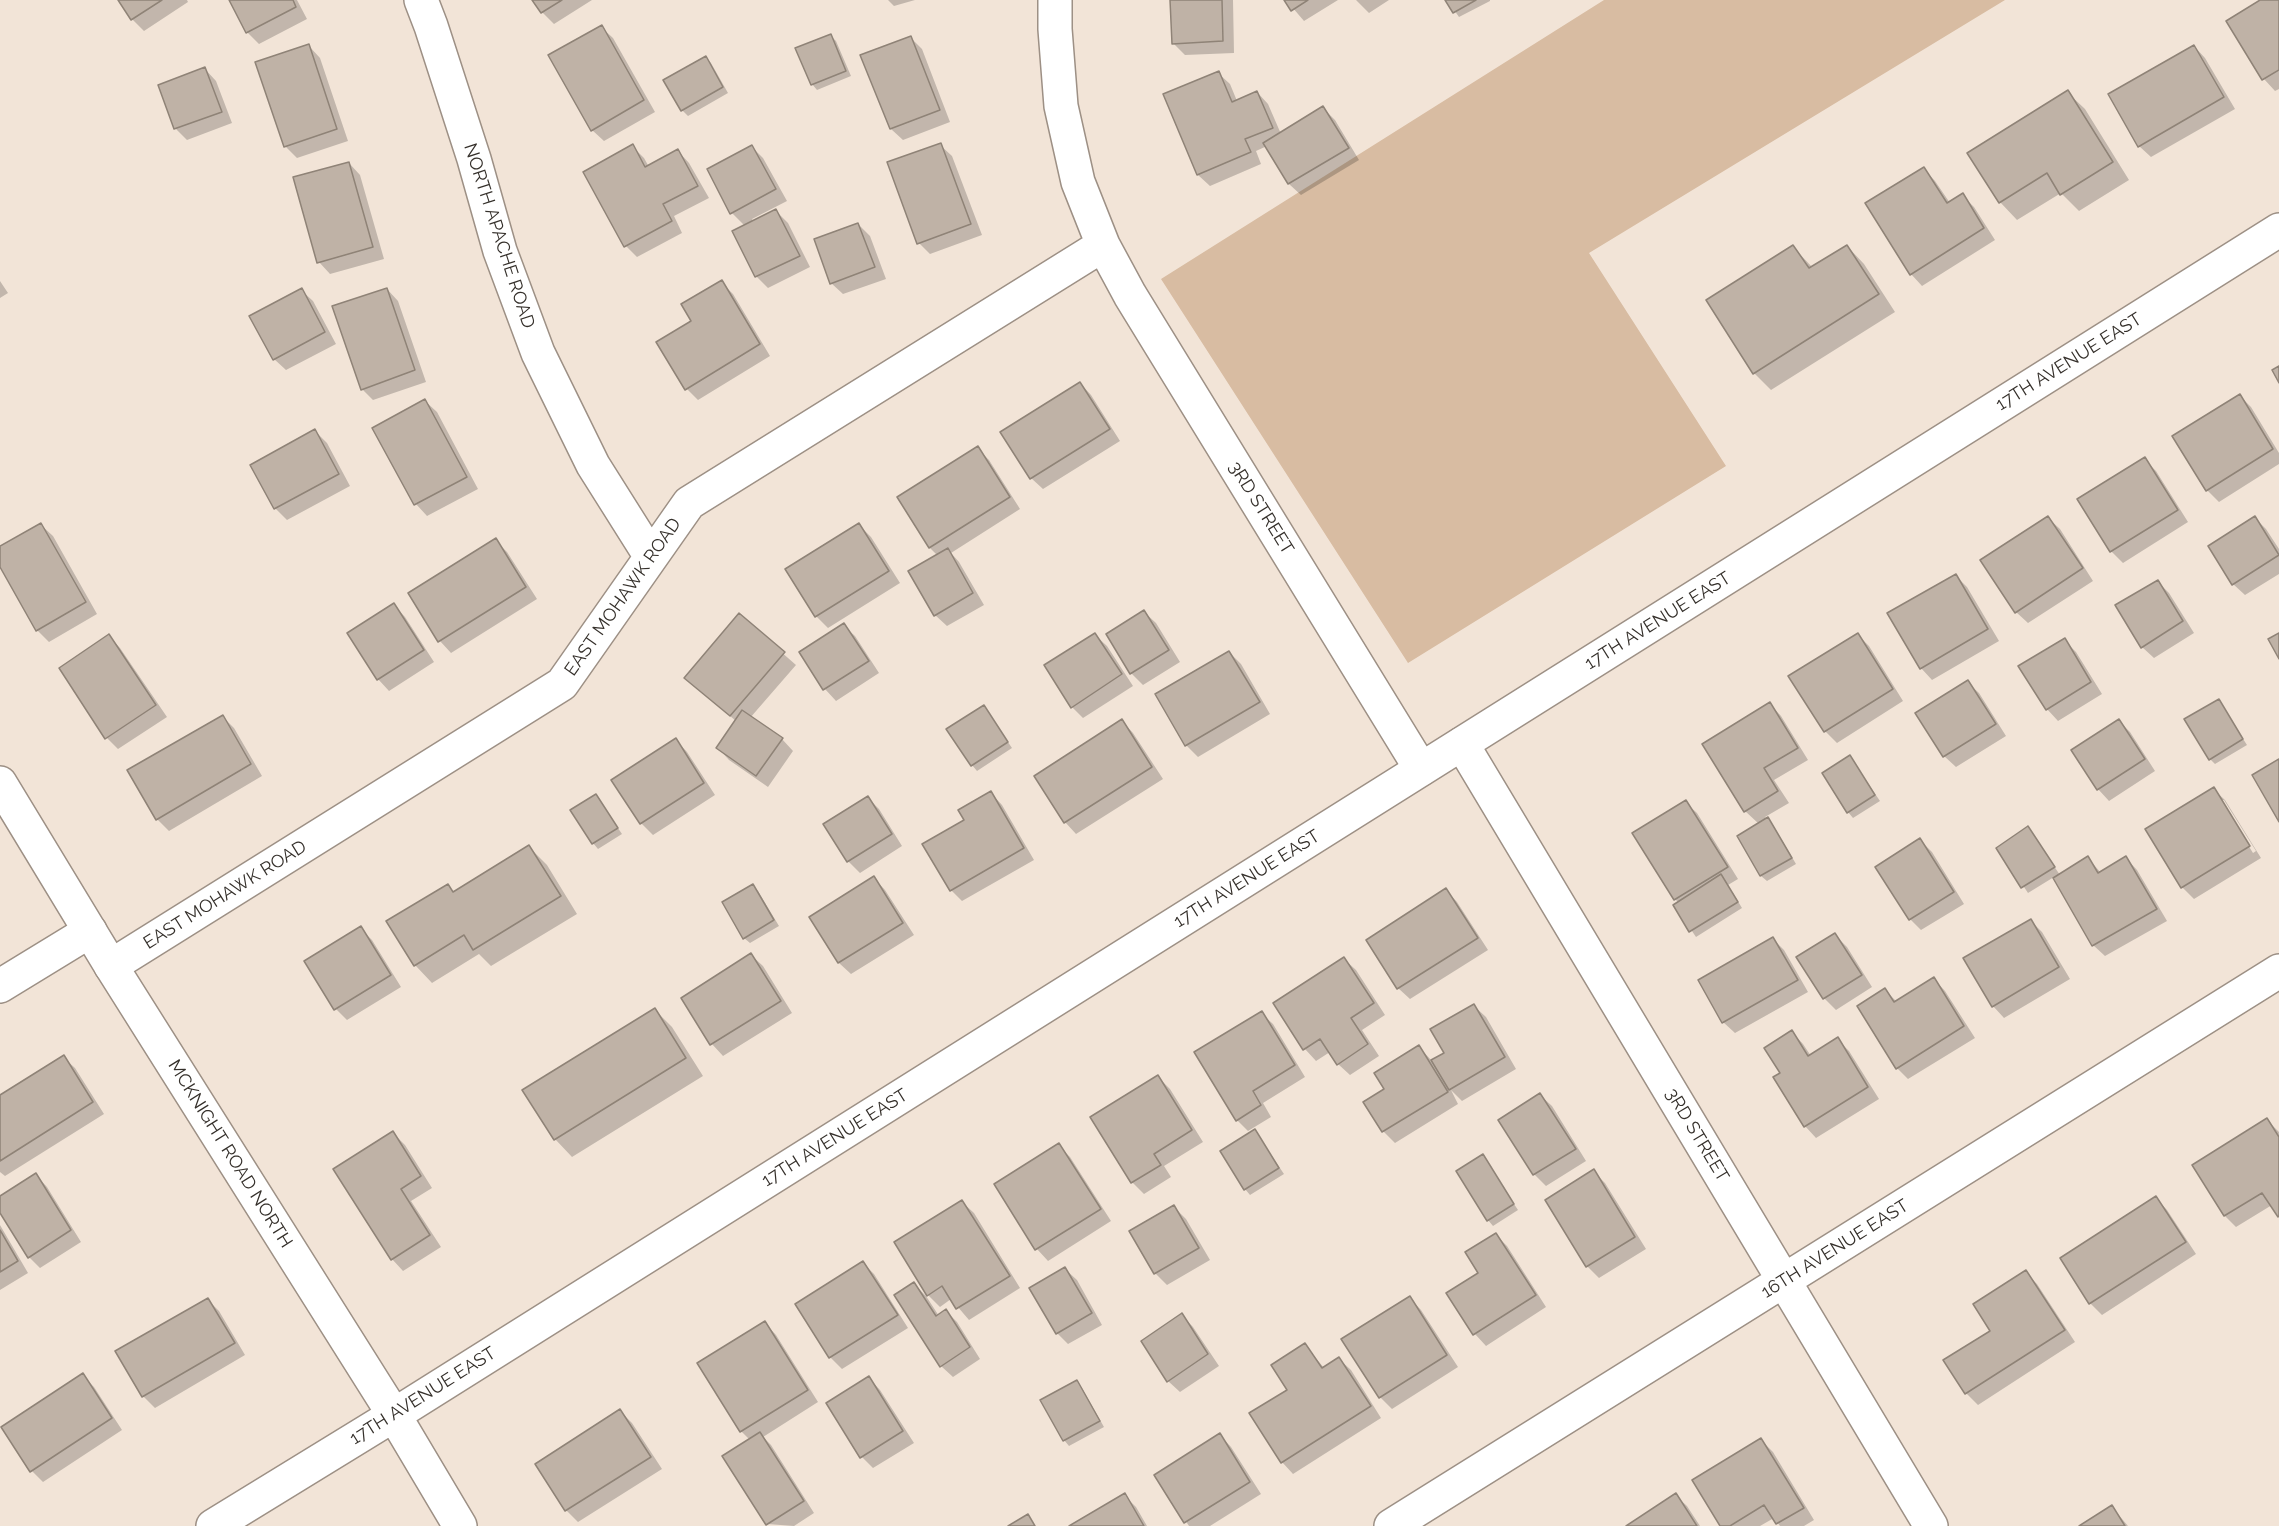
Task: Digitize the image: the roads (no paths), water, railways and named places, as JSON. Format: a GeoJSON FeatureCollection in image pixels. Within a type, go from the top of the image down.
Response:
{"type":"FeatureCollection","features":[{"type":"Feature","properties":{"kind":"street","name":"NORTH APACHE ROAD"},"geometry":{"type":"LineString","coordinates":[[421,0],[474,159],[500,251],[538,353],[593,465],[651,557]]}},
{"type":"Feature","properties":{"kind":"street","name":"3RD STREET"},"geometry":{"type":"LineString","coordinates":[[1055,0],[1054,29],[1060,106],[1078,182],[1103,245],[1130,295],[1421,770]]}},
{"type":"Feature","properties":{"kind":"street","name":"17TH AVENUE EAST"},"geometry":{"type":"LineString","coordinates":[[213,1526],[394,1415],[2279,230]]}},
{"type":"Feature","properties":{"kind":"street","name":"EAST MOHAWK ROAD"},"geometry":{"type":"LineString","coordinates":[[111,966],[562,684],[689,503],[1103,245]]}},
{"type":"Feature","properties":{"kind":"street","name":"3RD STREET"},"geometry":{"type":"LineString","coordinates":[[1462,744],[1931,1526]]}},
{"type":"Feature","properties":{"kind":"street","name":"MCKNIGHT ROAD NORTH"},"geometry":{"type":"LineString","coordinates":[[0,783],[111,966],[394,1415],[460,1526]]}},
{"type":"Feature","properties":{"kind":"street"},"geometry":{"type":"LineString","coordinates":[[0,986],[90,931]]}},
{"type":"Feature","properties":{"kind":"street","name":"16TH AVENUE EAST"},"geometry":{"type":"LineString","coordinates":[[1391,1526],[2279,971]]}}]}
